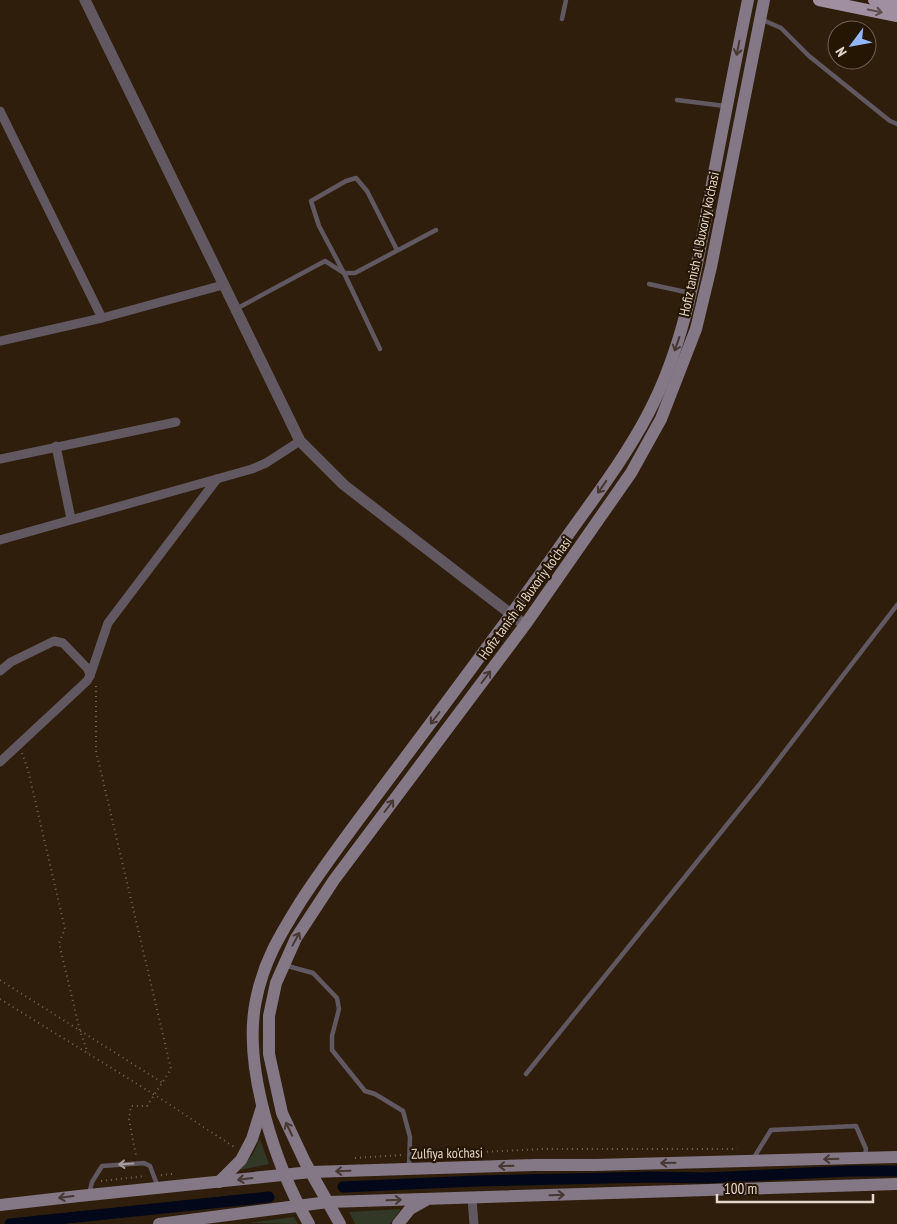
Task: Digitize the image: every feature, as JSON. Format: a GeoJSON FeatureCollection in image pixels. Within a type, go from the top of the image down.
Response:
{"type":"FeatureCollection","features":[{"type":"Feature","properties":{"kind":"main road","name":"Hofiz tanish al Buxoriy ko'chasi"},"geometry":{"type":"LineString","coordinates":[[309,1224],[298,1205],[285,1174],[262,1107],[252,1035],[255,1002],[263,972],[274,944],[321,870],[512,614],[628,450],[650,410],[669,368],[692,294],[748,0]]}},
{"type":"Feature","properties":{"kind":"main road","name":"Hofiz tanish al Buxoriy ko'chasi"},"geometry":{"type":"LineString","coordinates":[[340,1224],[311,1172],[282,1113],[269,1054],[269,1016],[276,983],[296,938],[334,880],[525,625],[631,473],[661,419],[696,329],[711,267],[764,0]]}},
{"type":"Feature","properties":{"kind":"main road"},"geometry":{"type":"LineString","coordinates":[[819,0],[897,16]]}},
{"type":"Feature","properties":{"kind":"main road"},"geometry":{"type":"LineString","coordinates":[[874,0],[897,5]]}},
{"type":"Feature","properties":{"kind":"main road"},"geometry":{"type":"LineString","coordinates":[[219,1182],[234,1169],[245,1154],[262,1107]]}},
{"type":"Feature","properties":{"kind":"main road","name":"Zulfiya ko'chasi"},"geometry":{"type":"LineString","coordinates":[[0,1206],[89,1194],[311,1172],[897,1157]]}},
{"type":"Feature","properties":{"kind":"main road"},"geometry":{"type":"LineString","coordinates":[[159,1224],[189,1223],[298,1205],[328,1202],[472,1199],[897,1184]]}},
{"type":"Feature","properties":{"kind":"main road"},"geometry":{"type":"LineString","coordinates":[[398,1224],[410,1209],[428,1199]]}},
{"type":"Feature","properties":{"kind":"street"},"geometry":{"type":"LineString","coordinates":[[85,0],[300,441],[344,485],[525,625]]}},
{"type":"Feature","properties":{"kind":"street"},"geometry":{"type":"LineString","coordinates":[[0,110],[102,318]]}},
{"type":"Feature","properties":{"kind":"street"},"geometry":{"type":"LineString","coordinates":[[0,341],[102,318],[223,285]]}},
{"type":"Feature","properties":{"kind":"street"},"geometry":{"type":"LineString","coordinates":[[0,459],[176,422]]}},
{"type":"Feature","properties":{"kind":"street"},"geometry":{"type":"LineString","coordinates":[[0,540],[217,479],[266,463],[300,441]]}},
{"type":"Feature","properties":{"kind":"street"},"geometry":{"type":"LineString","coordinates":[[56,446],[70,519]]}},
{"type":"Feature","properties":{"kind":"street"},"geometry":{"type":"LineString","coordinates":[[0,762],[87,681],[108,623],[217,479]]}},
{"type":"Feature","properties":{"kind":"street"},"geometry":{"type":"LineString","coordinates":[[0,671],[11,662],[54,641],[59,641],[88,669],[90,676]]}},
{"type":"Feature","properties":{"kind":"street"},"geometry":{"type":"LineString","coordinates":[[472,1199],[474,1224]]}},
{"type":"Feature","properties":{"kind":"lane"},"geometry":{"type":"LineString","coordinates":[[562,19],[566,0]]}},
{"type":"Feature","properties":{"kind":"lane"},"geometry":{"type":"LineString","coordinates":[[760,19],[781,28],[809,56],[890,122],[897,124]]}},
{"type":"Feature","properties":{"kind":"lane"},"geometry":{"type":"LineString","coordinates":[[677,100],[727,107]]}},
{"type":"Feature","properties":{"kind":"lane"},"geometry":{"type":"LineString","coordinates":[[380,349],[344,273],[319,226],[312,201],[346,181],[356,178],[366,191],[397,250]]}},
{"type":"Feature","properties":{"kind":"lane"},"geometry":{"type":"LineString","coordinates":[[235,309],[326,260],[344,273],[355,273],[436,230]]}},
{"type":"Feature","properties":{"kind":"lane"},"geometry":{"type":"LineString","coordinates":[[649,284],[692,294]]}},
{"type":"Feature","properties":{"kind":"lane"},"geometry":{"type":"LineString","coordinates":[[526,1074],[760,785],[897,605]]}},
{"type":"Feature","properties":{"kind":"lane"},"geometry":{"type":"LineString","coordinates":[[283,965],[313,973],[337,998],[338,1009],[332,1036],[332,1050],[365,1091],[375,1094],[404,1111],[410,1137],[410,1168]]}},
{"type":"Feature","properties":{"kind":"lane"},"geometry":{"type":"LineString","coordinates":[[752,1161],[771,1130],[856,1126],[866,1149],[865,1158]]}},
{"type":"Feature","properties":{"kind":"lane"},"geometry":{"type":"LineString","coordinates":[[89,1194],[92,1182],[102,1166],[144,1163],[150,1166],[159,1188]]}},
{"type":"Feature","properties":{"kind":"path"},"geometry":{"type":"LineString","coordinates":[[90,676],[96,681],[96,751],[171,1069],[148,1106],[131,1106],[129,1119],[137,1164]]}},
{"type":"Feature","properties":{"kind":"path"},"geometry":{"type":"LineString","coordinates":[[18,745],[28,770],[65,929],[59,944],[80,1031],[88,1053]]}},
{"type":"Feature","properties":{"kind":"path"},"geometry":{"type":"LineString","coordinates":[[0,980],[163,1083]]}},
{"type":"Feature","properties":{"kind":"path"},"geometry":{"type":"LineString","coordinates":[[0,998],[245,1154]]}},
{"type":"Feature","properties":{"kind":"green space"},"geometry":{"type":"Polygon","coordinates":[[[260,1139],[269,1164],[240,1170],[253,1154],[260,1139]]]}},
{"type":"Feature","properties":{"kind":"green space"},"geometry":{"type":"Polygon","coordinates":[[[401,1209],[390,1224],[355,1224],[349,1212],[401,1209]]]}},
{"type":"Feature","properties":{"kind":"green space"},"geometry":{"type":"Polygon","coordinates":[[[294,1217],[298,1224],[248,1223],[294,1217]]]}},
{"type":"Feature","properties":{"kind":"waterway"},"geometry":{"type":"LineString","coordinates":[[343,1187],[476,1181],[653,1177],[706,1178],[849,1171],[897,1171]]}},
{"type":"Feature","properties":{"kind":"waterway"},"geometry":{"type":"LineString","coordinates":[[10,1224],[269,1197]]}}]}
